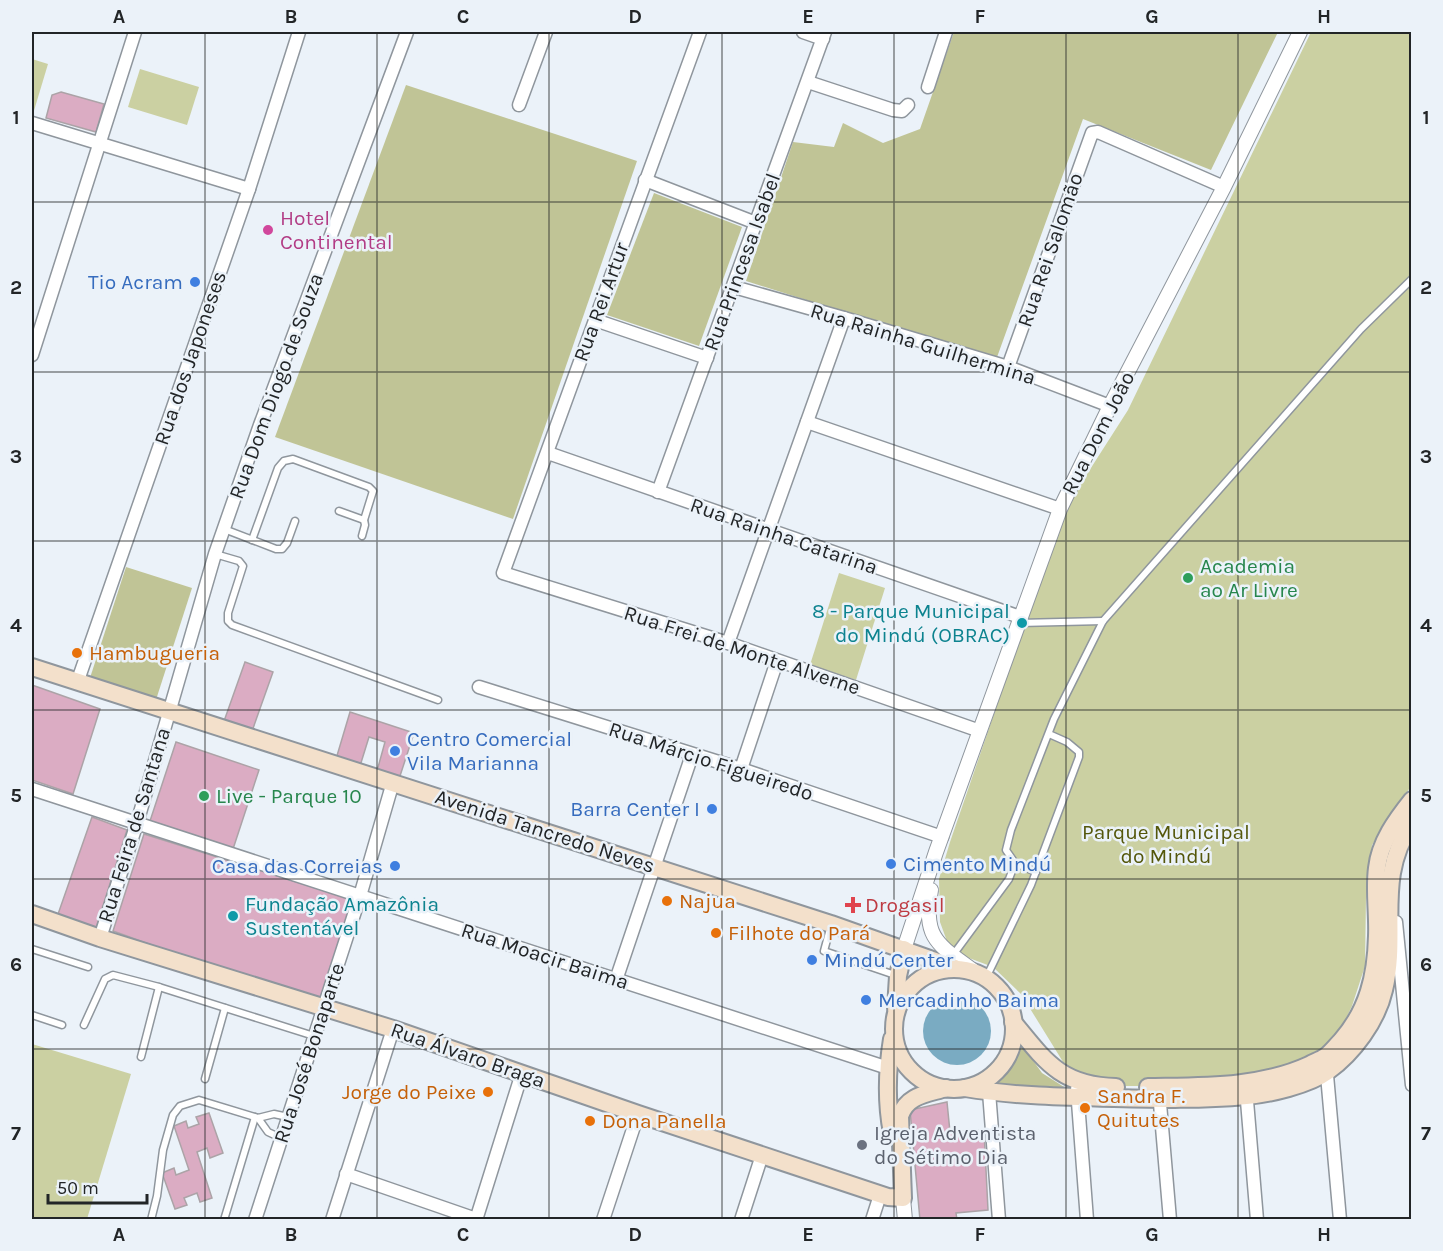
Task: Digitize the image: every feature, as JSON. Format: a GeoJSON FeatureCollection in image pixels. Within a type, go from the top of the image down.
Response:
{"type":"FeatureCollection","features":[{"type":"Feature","properties":{"kind":"main road","name":"Avenida Tancredo Neves"},"geometry":{"type":"LineString","coordinates":[[32,668],[393,782],[904,949],[954,962]]}},
{"type":"Feature","properties":{"kind":"main road"},"geometry":{"type":"LineString","coordinates":[[1326,1065],[1352,1029],[1365,1006],[1373,981],[1377,952],[1377,867],[1380,852],[1386,838],[1412,800]]}},
{"type":"Feature","properties":{"kind":"main road"},"geometry":{"type":"LineString","coordinates":[[903,1198],[900,1116],[903,1108],[915,1097],[946,1089],[965,1088],[989,1092],[1077,1089],[1160,1093],[1246,1089],[1276,1091],[1297,1085],[1356,1045],[1376,1014],[1384,991],[1388,956],[1391,867],[1396,851],[1412,823]]}},
{"type":"Feature","properties":{"kind":"main road","name":"Rua Álvaro Braga"},"geometry":{"type":"LineString","coordinates":[[32,914],[100,938],[393,1029],[879,1195],[903,1198]]}},
{"type":"Feature","properties":{"kind":"main road","name":"Rua Dom João"},"geometry":{"type":"LineString","coordinates":[[895,1022],[898,976],[904,949]]}},
{"type":"Feature","properties":{"kind":"main road"},"geometry":{"type":"LineString","coordinates":[[901,1169],[890,1113],[888,1068],[895,1022],[900,1003],[907,991],[928,974],[954,962],[981,975],[1005,997],[1013,1022],[1013,1037],[1002,1065],[992,1076],[979,1084],[965,1088]]}},
{"type":"Feature","properties":{"kind":"main road"},"geometry":{"type":"LineString","coordinates":[[895,1022],[898,1050],[909,1069],[926,1082],[946,1089]]}},
{"type":"Feature","properties":{"kind":"main road"},"geometry":{"type":"LineString","coordinates":[[1013,1022],[1045,1060],[1077,1089]]}},
{"type":"Feature","properties":{"kind":"street"},"geometry":{"type":"LineString","coordinates":[[32,355],[135,32]]}},
{"type":"Feature","properties":{"kind":"street","name":"Rua dos Japoneses"},"geometry":{"type":"LineString","coordinates":[[77,683],[249,189],[299,32]]}},
{"type":"Feature","properties":{"kind":"street","name":"Rua Dom Diogo de Souza"},"geometry":{"type":"LineString","coordinates":[[168,711],[215,554],[260,424],[407,32]]}},
{"type":"Feature","properties":{"kind":"street"},"geometry":{"type":"LineString","coordinates":[[519,105],[546,32]]}},
{"type":"Feature","properties":{"kind":"street","name":"Rua Rei Artur"},"geometry":{"type":"LineString","coordinates":[[503,573],[700,32]]}},
{"type":"Feature","properties":{"kind":"street"},"geometry":{"type":"LineString","coordinates":[[802,32],[824,35]]}},
{"type":"Feature","properties":{"kind":"street"},"geometry":{"type":"LineString","coordinates":[[928,87],[946,32]]}},
{"type":"Feature","properties":{"kind":"street","name":"Rua Dom João"},"geometry":{"type":"LineString","coordinates":[[904,949],[1018,620],[1060,509],[1110,406],[1224,187],[1299,32]]}},
{"type":"Feature","properties":{"kind":"street","name":"Rua Princesa Isabel"},"geometry":{"type":"LineString","coordinates":[[658,492],[824,35]]}},
{"type":"Feature","properties":{"kind":"street"},"geometry":{"type":"LineString","coordinates":[[808,82],[893,110],[902,111],[908,105]]}},
{"type":"Feature","properties":{"kind":"street"},"geometry":{"type":"LineString","coordinates":[[32,123],[249,189]]}},
{"type":"Feature","properties":{"kind":"street","name":"Rua Rei Salomão"},"geometry":{"type":"LineString","coordinates":[[1008,367],[1092,132],[1098,132],[1224,187]]}},
{"type":"Feature","properties":{"kind":"street"},"geometry":{"type":"LineString","coordinates":[[645,180],[756,223]]}},
{"type":"Feature","properties":{"kind":"street","name":"Rua Rainha Guilhermina"},"geometry":{"type":"LineString","coordinates":[[734,287],[1008,367],[1110,406]]}},
{"type":"Feature","properties":{"kind":"street"},"geometry":{"type":"LineString","coordinates":[[728,643],[844,318]]}},
{"type":"Feature","properties":{"kind":"street"},"geometry":{"type":"LineString","coordinates":[[595,320],[707,358]]}},
{"type":"Feature","properties":{"kind":"street"},"geometry":{"type":"LineString","coordinates":[[807,422],[1060,509]]}},
{"type":"Feature","properties":{"kind":"street","name":"Rua Rainha Catarina"},"geometry":{"type":"LineString","coordinates":[[548,453],[1018,620]]}},
{"type":"Feature","properties":{"kind":"street","name":"Rua Frei de Monte Alverne"},"geometry":{"type":"LineString","coordinates":[[503,573],[728,643],[980,731]]}},
{"type":"Feature","properties":{"kind":"street"},"geometry":{"type":"LineString","coordinates":[[741,769],[777,661]]}},
{"type":"Feature","properties":{"kind":"street","name":"Rua Márcio Figueiredo"},"geometry":{"type":"LineString","coordinates":[[480,687],[741,769],[942,837]]}},
{"type":"Feature","properties":{"kind":"street","name":"Rua Feira de Santana"},"geometry":{"type":"LineString","coordinates":[[100,938],[137,822],[168,711]]}},
{"type":"Feature","properties":{"kind":"street"},"geometry":{"type":"LineString","coordinates":[[616,980],[692,755]]}},
{"type":"Feature","properties":{"kind":"street","name":"Rua José Bonaparte"},"geometry":{"type":"LineString","coordinates":[[255,1220],[360,896],[393,782]]}},
{"type":"Feature","properties":{"kind":"street","name":"Rua Moacir Baima"},"geometry":{"type":"LineString","coordinates":[[32,789],[888,1068]]}},
{"type":"Feature","properties":{"kind":"street","name":"Rua Dom João"},"geometry":{"type":"LineString","coordinates":[[936,852],[928,918],[931,933],[954,962]]}},
{"type":"Feature","properties":{"kind":"street"},"geometry":{"type":"LineString","coordinates":[[1380,852],[1391,867],[1412,1085]]}},
{"type":"Feature","properties":{"kind":"street"},"geometry":{"type":"LineString","coordinates":[[332,1220],[393,1029]]}},
{"type":"Feature","properties":{"kind":"street"},"geometry":{"type":"LineString","coordinates":[[1326,1065],[1340,1220]]}},
{"type":"Feature","properties":{"kind":"street"},"geometry":{"type":"LineString","coordinates":[[346,1174],[476,1219],[522,1073]]}},
{"type":"Feature","properties":{"kind":"street"},"geometry":{"type":"LineString","coordinates":[[1077,1089],[1087,1220]]}},
{"type":"Feature","properties":{"kind":"street"},"geometry":{"type":"LineString","coordinates":[[1246,1089],[1257,1220]]}},
{"type":"Feature","properties":{"kind":"street"},"geometry":{"type":"LineString","coordinates":[[989,1092],[999,1220]]}},
{"type":"Feature","properties":{"kind":"street"},"geometry":{"type":"LineString","coordinates":[[1160,1093],[1170,1220]]}},
{"type":"Feature","properties":{"kind":"street"},"geometry":{"type":"LineString","coordinates":[[603,1220],[639,1114]]}},
{"type":"Feature","properties":{"kind":"street"},"geometry":{"type":"LineString","coordinates":[[741,1220],[762,1155]]}},
{"type":"Feature","properties":{"kind":"street"},"geometry":{"type":"LineString","coordinates":[[872,1220],[879,1195]]}},
{"type":"Feature","properties":{"kind":"street"},"geometry":{"type":"LineString","coordinates":[[903,1198],[904,1220]]}},
{"type":"Feature","properties":{"kind":"lane"},"geometry":{"type":"LineString","coordinates":[[1036,872],[1015,863],[1006,850],[1007,844],[1054,719],[1103,621],[1361,329],[1412,279]]}},
{"type":"Feature","properties":{"kind":"lane"},"geometry":{"type":"LineString","coordinates":[[252,540],[278,468],[284,461],[293,459],[372,490],[362,536]]}},
{"type":"Feature","properties":{"kind":"lane"},"geometry":{"type":"LineString","coordinates":[[339,511],[364,520]]}},
{"type":"Feature","properties":{"kind":"lane"},"geometry":{"type":"LineString","coordinates":[[224,529],[276,549],[282,549],[287,543],[295,521]]}},
{"type":"Feature","properties":{"kind":"lane"},"geometry":{"type":"LineString","coordinates":[[215,554],[239,561],[243,566],[228,613],[228,621],[232,625],[438,700]]}},
{"type":"Feature","properties":{"kind":"lane"},"geometry":{"type":"LineString","coordinates":[[1018,620],[1103,621]]}},
{"type":"Feature","properties":{"kind":"lane"},"geometry":{"type":"LineString","coordinates":[[981,975],[1036,872],[1079,754],[1067,742],[1049,734]]}},
{"type":"Feature","properties":{"kind":"lane"},"geometry":{"type":"LineString","coordinates":[[954,962],[1009,879],[1015,863]]}},
{"type":"Feature","properties":{"kind":"lane"},"geometry":{"type":"LineString","coordinates":[[831,924],[824,951],[898,976]]}},
{"type":"Feature","properties":{"kind":"lane"},"geometry":{"type":"LineString","coordinates":[[32,949],[88,967]]}},
{"type":"Feature","properties":{"kind":"lane"},"geometry":{"type":"LineString","coordinates":[[84,1025],[105,979],[113,975],[159,987],[314,1036]]}},
{"type":"Feature","properties":{"kind":"lane"},"geometry":{"type":"LineString","coordinates":[[141,1057],[159,987]]}},
{"type":"Feature","properties":{"kind":"lane"},"geometry":{"type":"LineString","coordinates":[[205,1079],[225,1008]]}},
{"type":"Feature","properties":{"kind":"lane"},"geometry":{"type":"LineString","coordinates":[[32,1015],[62,1024]]}},
{"type":"Feature","properties":{"kind":"lane"},"geometry":{"type":"LineString","coordinates":[[151,1220],[157,1196],[163,1150],[173,1115],[180,1106],[199,1100],[257,1118],[274,1114],[288,1117]]}},
{"type":"Feature","properties":{"kind":"lane"},"geometry":{"type":"LineString","coordinates":[[257,1118],[268,1132],[281,1138]]}},
{"type":"Feature","properties":{"kind":"lane"},"geometry":{"type":"LineString","coordinates":[[224,1220],[257,1118]]}},
{"type":"Feature","properties":{"kind":"green space"},"geometry":{"type":"Polygon","coordinates":[[[954,32],[1278,32],[1211,170],[1083,119],[996,360],[746,281],[793,142],[834,147],[843,123],[883,143],[920,129],[954,32]]]}},
{"type":"Feature","properties":{"kind":"green space","name":"Parque Municipal do Mindú"},"geometry":{"type":"Polygon","coordinates":[[[1311,32],[1411,32],[1411,786],[1372,845],[1366,897],[1365,966],[1352,1006],[1336,1039],[1315,1057],[1290,1071],[1152,1086],[1100,1086],[1073,1078],[1021,994],[993,967],[961,955],[948,944],[940,922],[939,879],[1064,510],[1128,410],[1311,32]]]}},
{"type":"Feature","properties":{"kind":"green space"},"geometry":{"type":"Polygon","coordinates":[[[32,59],[48,64],[33,114],[32,114],[32,59]]]}},
{"type":"Feature","properties":{"kind":"green space"},"geometry":{"type":"Polygon","coordinates":[[[140,69],[199,87],[187,125],[128,107],[140,69]]]}},
{"type":"Feature","properties":{"kind":"green space"},"geometry":{"type":"Polygon","coordinates":[[[406,85],[637,161],[513,519],[275,437],[406,85]]]}},
{"type":"Feature","properties":{"kind":"green space"},"geometry":{"type":"Polygon","coordinates":[[[654,193],[742,227],[699,346],[607,315],[654,193]]]}},
{"type":"Feature","properties":{"kind":"green space"},"geometry":{"type":"Polygon","coordinates":[[[126,567],[192,588],[154,706],[88,684],[126,567]]]}},
{"type":"Feature","properties":{"kind":"green space"},"geometry":{"type":"Polygon","coordinates":[[[839,573],[885,588],[856,680],[810,665],[839,573]]]}},
{"type":"Feature","properties":{"kind":"green space"},"geometry":{"type":"Polygon","coordinates":[[[1017,1038],[1042,1073],[1072,1092],[982,1088],[1006,1068],[1017,1038]]]}},
{"type":"Feature","properties":{"kind":"green space"},"geometry":{"type":"Polygon","coordinates":[[[32,1044],[131,1074],[87,1219],[32,1219],[32,1044]]]}},
{"type":"Feature","properties":{"kind":"water"},"geometry":{"type":"Polygon","coordinates":[[[957,997],[970,999],[981,1007],[989,1018],[991,1031],[989,1044],[981,1055],[970,1063],[957,1065],[944,1063],[933,1055],[925,1044],[923,1031],[925,1018],[933,1007],[944,999],[957,997]]]}},
{"type":"Feature","properties":{"kind":"building"},"geometry":{"type":"Polygon","coordinates":[[[61,92],[104,104],[96,132],[46,118],[52,95],[61,92]]]}},
{"type":"Feature","properties":{"kind":"building"},"geometry":{"type":"Polygon","coordinates":[[[245,662],[273,672],[251,734],[223,724],[245,662]]]}},
{"type":"Feature","properties":{"kind":"building"},"geometry":{"type":"Polygon","coordinates":[[[32,685],[100,709],[73,794],[32,780],[32,685]]]}},
{"type":"Feature","properties":{"kind":"building","name":"Centro Comercial Vila Marianna"},"geometry":{"type":"Polygon","coordinates":[[[350,712],[414,733],[399,779],[377,771],[385,742],[369,737],[360,766],[336,759],[350,712]]]}},
{"type":"Feature","properties":{"kind":"building","name":"Live - Parque 10"},"geometry":{"type":"Polygon","coordinates":[[[176,742],[259,770],[233,849],[150,821],[176,742]]]}},
{"type":"Feature","properties":{"kind":"building"},"geometry":{"type":"Polygon","coordinates":[[[92,817],[127,830],[95,931],[57,917],[92,817]]]}},
{"type":"Feature","properties":{"kind":"building","name":"Fundação Amazônia Sustentável"},"geometry":{"type":"Polygon","coordinates":[[[144,834],[354,900],[319,1006],[113,931],[144,834]]]}},
{"type":"Feature","properties":{"kind":"building"},"geometry":{"type":"Polygon","coordinates":[[[947,1102],[950,1132],[984,1130],[988,1210],[956,1213],[957,1220],[920,1220],[910,1110],[947,1102]]]}},
{"type":"Feature","properties":{"kind":"building"},"geometry":{"type":"Polygon","coordinates":[[[209,1113],[223,1153],[210,1158],[207,1148],[197,1152],[212,1198],[200,1202],[197,1193],[184,1198],[187,1205],[175,1209],[162,1173],[174,1168],[176,1175],[189,1170],[174,1126],[186,1121],[188,1128],[199,1124],[196,1117],[209,1113]]]}},
{"type":"Feature","properties":{"kind":"place","name":"Hotel Continental"},"geometry":{"type":"Point","coordinates":[268,230]}},
{"type":"Feature","properties":{"kind":"place","name":"Tio Acram"},"geometry":{"type":"Point","coordinates":[195,282]}},
{"type":"Feature","properties":{"kind":"place","name":"Academia ao Ar Livre"},"geometry":{"type":"Point","coordinates":[1188,578]}},
{"type":"Feature","properties":{"kind":"place","name":"8 - Parque Municipal do Mindú (OBRAC)"},"geometry":{"type":"Point","coordinates":[1022,623]}},
{"type":"Feature","properties":{"kind":"place","name":"Hambugueria"},"geometry":{"type":"Point","coordinates":[77,653]}},
{"type":"Feature","properties":{"kind":"place","name":"Centro Comercial Vila Marianna"},"geometry":{"type":"Point","coordinates":[395,751]}},
{"type":"Feature","properties":{"kind":"place","name":"Live - Parque 10"},"geometry":{"type":"Point","coordinates":[204,796]}},
{"type":"Feature","properties":{"kind":"place","name":"Barra Center I"},"geometry":{"type":"Point","coordinates":[712,809]}},
{"type":"Feature","properties":{"kind":"place","name":"Cimento Mindú"},"geometry":{"type":"Point","coordinates":[891,864]}},
{"type":"Feature","properties":{"kind":"place","name":"Casa das Correias"},"geometry":{"type":"Point","coordinates":[395,866]}},
{"type":"Feature","properties":{"kind":"place","name":"Najua"},"geometry":{"type":"Point","coordinates":[667,901]}},
{"type":"Feature","properties":{"kind":"place","name":"Drogasil"},"geometry":{"type":"Point","coordinates":[853,905]}},
{"type":"Feature","properties":{"kind":"place","name":"Fundação Amazônia Sustentável"},"geometry":{"type":"Point","coordinates":[233,916]}},
{"type":"Feature","properties":{"kind":"place","name":"Filhote do Pará"},"geometry":{"type":"Point","coordinates":[716,933]}},
{"type":"Feature","properties":{"kind":"place","name":"Mindú Center"},"geometry":{"type":"Point","coordinates":[812,960]}},
{"type":"Feature","properties":{"kind":"place","name":"Mercadinho Baima"},"geometry":{"type":"Point","coordinates":[866,1000]}},
{"type":"Feature","properties":{"kind":"place","name":"Jorge do Peixe"},"geometry":{"type":"Point","coordinates":[488,1092]}},
{"type":"Feature","properties":{"kind":"place","name":"Sandra F. Quitutes"},"geometry":{"type":"Point","coordinates":[1085,1108]}},
{"type":"Feature","properties":{"kind":"place","name":"Dona Panella"},"geometry":{"type":"Point","coordinates":[590,1121]}},
{"type":"Feature","properties":{"kind":"place","name":"Igreja Adventista do Sétimo Dia"},"geometry":{"type":"Point","coordinates":[862,1145]}}]}
